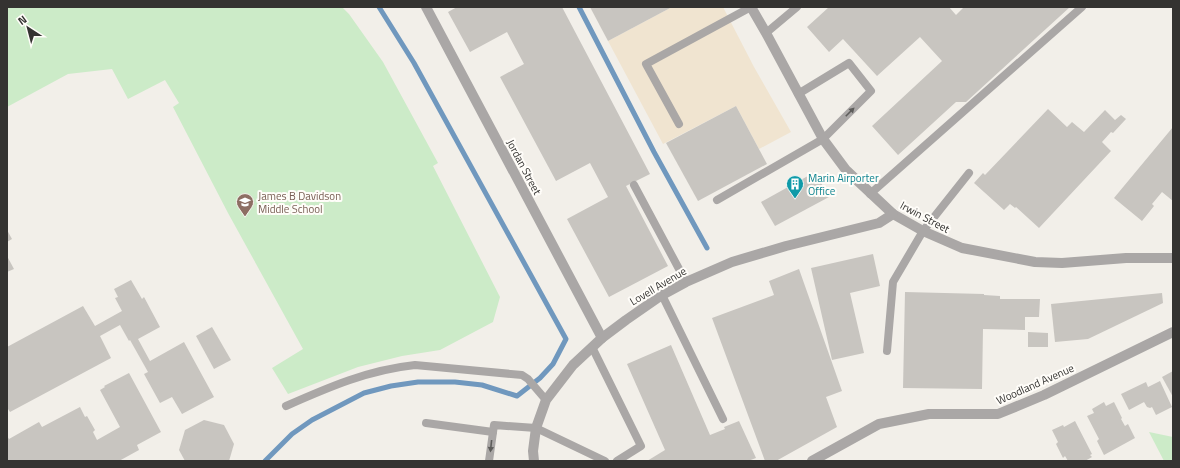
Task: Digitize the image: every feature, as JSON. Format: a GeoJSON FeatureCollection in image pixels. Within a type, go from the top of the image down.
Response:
{"type":"FeatureCollection","features":[{"type":"Feature","properties":{"kind":"street","name":"Jordan Street"},"geometry":{"type":"LineString","coordinates":[[426,7],[602,338]]}},
{"type":"Feature","properties":{"kind":"street","name":"Irwin Street"},"geometry":{"type":"LineString","coordinates":[[751,7],[822,139],[846,170],[893,214],[923,231],[962,248],[1035,262],[1062,263],[1126,258],[1173,258]]}},
{"type":"Feature","properties":{"kind":"street","name":"Lovell Avenue"},"geometry":{"type":"LineString","coordinates":[[534,461],[532,451],[536,428],[546,400],[573,365],[602,338],[662,296],[686,282],[732,262],[786,246],[879,223],[893,214]]}},
{"type":"Feature","properties":{"kind":"street","name":"Woodland Avenue"},"geometry":{"type":"LineString","coordinates":[[812,461],[879,424],[929,414],[998,414],[1044,395],[1173,332]]}},
{"type":"Feature","properties":{"kind":"lane"},"geometry":{"type":"LineString","coordinates":[[680,124],[646,64],[751,7]]}},
{"type":"Feature","properties":{"kind":"lane"},"geometry":{"type":"LineString","coordinates":[[766,33],[797,7]]}},
{"type":"Feature","properties":{"kind":"lane"},"geometry":{"type":"LineString","coordinates":[[870,194],[1082,7]]}},
{"type":"Feature","properties":{"kind":"lane"},"geometry":{"type":"LineString","coordinates":[[717,200],[822,139],[871,91],[849,63],[798,94]]}},
{"type":"Feature","properties":{"kind":"lane"},"geometry":{"type":"LineString","coordinates":[[887,351],[893,282],[923,231],[969,173]]}},
{"type":"Feature","properties":{"kind":"lane"},"geometry":{"type":"LineString","coordinates":[[634,185],[686,282]]}},
{"type":"Feature","properties":{"kind":"lane"},"geometry":{"type":"LineString","coordinates":[[662,296],[723,419]]}},
{"type":"Feature","properties":{"kind":"lane"},"geometry":{"type":"LineString","coordinates":[[592,347],[641,446],[617,461]]}},
{"type":"Feature","properties":{"kind":"lane"},"geometry":{"type":"LineString","coordinates":[[286,406],[331,386],[364,375],[401,366],[415,365],[522,375],[528,379],[546,400]]}},
{"type":"Feature","properties":{"kind":"lane"},"geometry":{"type":"LineString","coordinates":[[426,424],[493,432]]}},
{"type":"Feature","properties":{"kind":"lane"},"geometry":{"type":"LineString","coordinates":[[490,461],[494,425],[536,428],[605,461]]}},
{"type":"Feature","properties":{"kind":"shaded area"},"geometry":{"type":"Polygon","coordinates":[[[672,7],[723,7],[754,67],[791,132],[759,149],[736,106],[663,144],[608,41],[672,7]]]}},
{"type":"Feature","properties":{"kind":"green space"},"geometry":{"type":"Polygon","coordinates":[[[7,7],[342,7],[349,14],[383,62],[438,163],[433,166],[500,297],[493,322],[440,350],[402,356],[358,367],[288,394],[272,368],[303,349],[228,213],[173,107],[179,103],[165,80],[128,99],[112,69],[68,74],[7,107],[7,7]]]}},
{"type":"Feature","properties":{"kind":"green space"},"geometry":{"type":"Polygon","coordinates":[[[1149,432],[1173,437],[1173,461],[1164,461],[1149,432]]]}},
{"type":"Feature","properties":{"kind":"building"},"geometry":{"type":"Polygon","coordinates":[[[457,7],[562,7],[650,174],[626,186],[668,266],[609,297],[567,219],[608,197],[590,163],[556,181],[500,77],[524,64],[507,32],[470,52],[448,12],[457,7]]]}},
{"type":"Feature","properties":{"kind":"building"},"geometry":{"type":"Polygon","coordinates":[[[590,7],[672,7],[608,41],[590,7]]]}},
{"type":"Feature","properties":{"kind":"building"},"geometry":{"type":"Polygon","coordinates":[[[829,7],[949,7],[956,15],[964,7],[1070,7],[966,102],[956,102],[898,155],[872,126],[942,61],[920,37],[877,76],[843,39],[829,52],[807,27],[829,7]]]}},
{"type":"Feature","properties":{"kind":"building"},"geometry":{"type":"Polygon","coordinates":[[[736,106],[767,164],[698,201],[666,143],[736,106]]]}},
{"type":"Feature","properties":{"kind":"building"},"geometry":{"type":"Polygon","coordinates":[[[1048,109],[1067,127],[1072,122],[1084,132],[1105,110],[1115,120],[1121,115],[1126,119],[1102,142],[1111,151],[1039,228],[1016,207],[1015,208],[1010,204],[1004,210],[974,183],[983,173],[985,175],[1048,109]]]}},
{"type":"Feature","properties":{"kind":"building"},"geometry":{"type":"Polygon","coordinates":[[[1173,127],[1173,201],[1162,192],[1152,204],[1154,206],[1142,221],[1114,198],[1173,127]]]}},
{"type":"Feature","properties":{"kind":"building","name":"Marin Airporter Office"},"geometry":{"type":"Polygon","coordinates":[[[815,172],[829,197],[775,226],[761,202],[815,172]]]}},
{"type":"Feature","properties":{"kind":"building"},"geometry":{"type":"Polygon","coordinates":[[[7,230],[12,239],[7,242],[7,230]]]}},
{"type":"Feature","properties":{"kind":"building"},"geometry":{"type":"Polygon","coordinates":[[[873,254],[880,286],[850,293],[864,353],[832,360],[811,268],[873,254]]]}},
{"type":"Feature","properties":{"kind":"building"},"geometry":{"type":"Polygon","coordinates":[[[7,256],[14,269],[7,272],[7,256]]]}},
{"type":"Feature","properties":{"kind":"building"},"geometry":{"type":"Polygon","coordinates":[[[799,269],[842,391],[826,397],[837,427],[776,461],[765,461],[712,318],[774,295],[769,281],[799,269]]]}},
{"type":"Feature","properties":{"kind":"building"},"geometry":{"type":"Polygon","coordinates":[[[131,280],[142,299],[144,297],[160,327],[138,339],[150,361],[184,342],[214,397],[182,414],[172,397],[160,403],[144,374],[148,372],[120,325],[100,336],[111,358],[10,412],[8,409],[7,410],[7,347],[83,306],[95,326],[122,311],[115,298],[118,297],[114,289],[131,280]]]}},
{"type":"Feature","properties":{"kind":"building"},"geometry":{"type":"Polygon","coordinates":[[[905,292],[984,294],[1000,296],[1000,299],[1040,299],[1039,317],[1025,317],[1025,330],[983,329],[982,389],[903,388],[905,292]]]}},
{"type":"Feature","properties":{"kind":"building"},"geometry":{"type":"Polygon","coordinates":[[[1162,293],[1163,303],[1088,339],[1055,342],[1051,304],[1162,293]]]}},
{"type":"Feature","properties":{"kind":"building"},"geometry":{"type":"Polygon","coordinates":[[[212,327],[231,360],[214,369],[196,336],[212,327]]]}},
{"type":"Feature","properties":{"kind":"building"},"geometry":{"type":"Polygon","coordinates":[[[1028,332],[1048,333],[1048,347],[1028,347],[1028,332]]]}},
{"type":"Feature","properties":{"kind":"building"},"geometry":{"type":"Polygon","coordinates":[[[671,345],[710,435],[739,421],[756,458],[748,461],[647,461],[665,450],[627,364],[671,345]]]}},
{"type":"Feature","properties":{"kind":"building"},"geometry":{"type":"Polygon","coordinates":[[[1173,371],[1173,397],[1162,377],[1173,371]]]}},
{"type":"Feature","properties":{"kind":"building"},"geometry":{"type":"Polygon","coordinates":[[[129,373],[161,432],[137,445],[139,450],[119,461],[7,461],[7,436],[9,439],[39,422],[42,427],[80,407],[85,417],[87,416],[95,430],[93,432],[97,440],[120,427],[100,390],[105,387],[104,386],[129,373]]]}},
{"type":"Feature","properties":{"kind":"building"},"geometry":{"type":"Polygon","coordinates":[[[1160,381],[1172,407],[1156,415],[1152,407],[1147,407],[1144,402],[1129,410],[1121,394],[1146,382],[1148,387],[1160,381]]]}},
{"type":"Feature","properties":{"kind":"building"},"geometry":{"type":"Polygon","coordinates":[[[1104,402],[1106,406],[1114,402],[1125,426],[1128,424],[1135,438],[1104,455],[1097,441],[1099,439],[1087,416],[1094,413],[1092,409],[1104,402]]]}},
{"type":"Feature","properties":{"kind":"building"},"geometry":{"type":"Polygon","coordinates":[[[204,420],[224,425],[234,444],[229,461],[185,461],[179,450],[185,430],[204,420]]]}},
{"type":"Feature","properties":{"kind":"building"},"geometry":{"type":"Polygon","coordinates":[[[1075,421],[1092,454],[1090,455],[1092,457],[1085,461],[1068,461],[1065,456],[1063,458],[1056,444],[1058,442],[1052,430],[1063,425],[1064,427],[1075,421]]]}},
{"type":"Feature","properties":{"kind":"waterway"},"geometry":{"type":"LineString","coordinates":[[265,461],[292,434],[312,420],[364,393],[391,386],[418,382],[455,382],[482,385],[517,396],[540,378],[553,364],[566,339],[414,63],[379,7]]}},
{"type":"Feature","properties":{"kind":"waterway"},"geometry":{"type":"LineString","coordinates":[[579,7],[654,152],[707,248]]}},
{"type":"Feature","properties":{"kind":"place","name":"Marin Airporter Office"},"geometry":{"type":"Point","coordinates":[795,199]}},
{"type":"Feature","properties":{"kind":"place","name":"James B Davidson Middle School"},"geometry":{"type":"Point","coordinates":[245,217]}}]}
